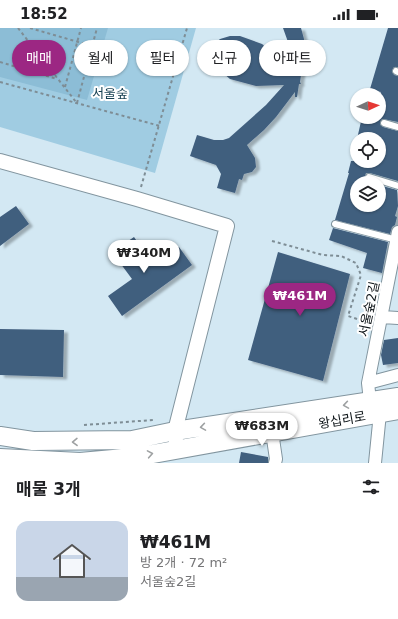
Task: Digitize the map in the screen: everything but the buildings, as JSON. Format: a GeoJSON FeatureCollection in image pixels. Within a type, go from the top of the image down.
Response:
{"type":"FeatureCollection","features":[{"type":"Feature","properties":{"kind":"main road","name":"왕십리로"},"geometry":{"type":"LineString","coordinates":[[0,458],[79,462],[136,457],[272,432],[375,407],[398,397]]}},
{"type":"Feature","properties":{"kind":"main road","name":"왕십리로"},"geometry":{"type":"LineString","coordinates":[[0,436],[33,441],[82,442],[132,440],[175,431],[375,407],[398,410]]}},
{"type":"Feature","properties":{"kind":"street"},"geometry":{"type":"LineString","coordinates":[[0,161],[227,226],[175,431],[178,449]]}},
{"type":"Feature","properties":{"kind":"street","name":"서울숲2길"},"geometry":{"type":"LineString","coordinates":[[375,463],[375,407],[368,383],[397,241]]}},
{"type":"Feature","properties":{"kind":"street"},"geometry":{"type":"LineString","coordinates":[[380,321],[398,318]]}},
{"type":"Feature","properties":{"kind":"street"},"geometry":{"type":"LineString","coordinates":[[368,383],[398,375]]}},
{"type":"Feature","properties":{"kind":"street"},"geometry":{"type":"LineString","coordinates":[[272,432],[276,459],[275,463]]}},
{"type":"Feature","properties":{"kind":"lane"},"geometry":{"type":"LineString","coordinates":[[386,124],[398,127]]}},
{"type":"Feature","properties":{"kind":"lane"},"geometry":{"type":"LineString","coordinates":[[386,182],[398,186]]}},
{"type":"Feature","properties":{"kind":"lane","name":"서울숲2길"},"geometry":{"type":"LineString","coordinates":[[335,224],[397,241]]}},
{"type":"Feature","properties":{"kind":"path"},"geometry":{"type":"LineString","coordinates":[[18,28],[77,103]]}},
{"type":"Feature","properties":{"kind":"path"},"geometry":{"type":"LineString","coordinates":[[30,28],[74,40]]}},
{"type":"Feature","properties":{"kind":"path"},"geometry":{"type":"LineString","coordinates":[[77,40],[81,28]]}},
{"type":"Feature","properties":{"kind":"path"},"geometry":{"type":"LineString","coordinates":[[95,40],[98,28]]}},
{"type":"Feature","properties":{"kind":"path"},"geometry":{"type":"LineString","coordinates":[[137,199],[160,126],[187,28]]}},
{"type":"Feature","properties":{"kind":"path"},"geometry":{"type":"LineString","coordinates":[[64,87],[74,52]]}},
{"type":"Feature","properties":{"kind":"path"},"geometry":{"type":"LineString","coordinates":[[0,62],[58,79]]}},
{"type":"Feature","properties":{"kind":"path"},"geometry":{"type":"LineString","coordinates":[[77,103],[85,76]]}},
{"type":"Feature","properties":{"kind":"path"},"geometry":{"type":"LineString","coordinates":[[0,82],[160,126]]}},
{"type":"Feature","properties":{"kind":"path"},"geometry":{"type":"LineString","coordinates":[[272,241],[323,256],[341,256],[356,263],[361,275],[348,316],[380,321]]}},
{"type":"Feature","properties":{"kind":"green space","name":"서울숲"},"geometry":{"type":"Polygon","coordinates":[[[0,28],[196,28],[189,53],[189,40],[136,40],[136,76],[182,76],[155,173],[0,127],[0,28]]]}},
{"type":"Feature","properties":{"kind":"shaded area"},"geometry":{"type":"Polygon","coordinates":[[[0,28],[108,28],[104,40],[74,40],[74,76],[94,76],[87,100],[0,77],[0,28]]]}}]}
